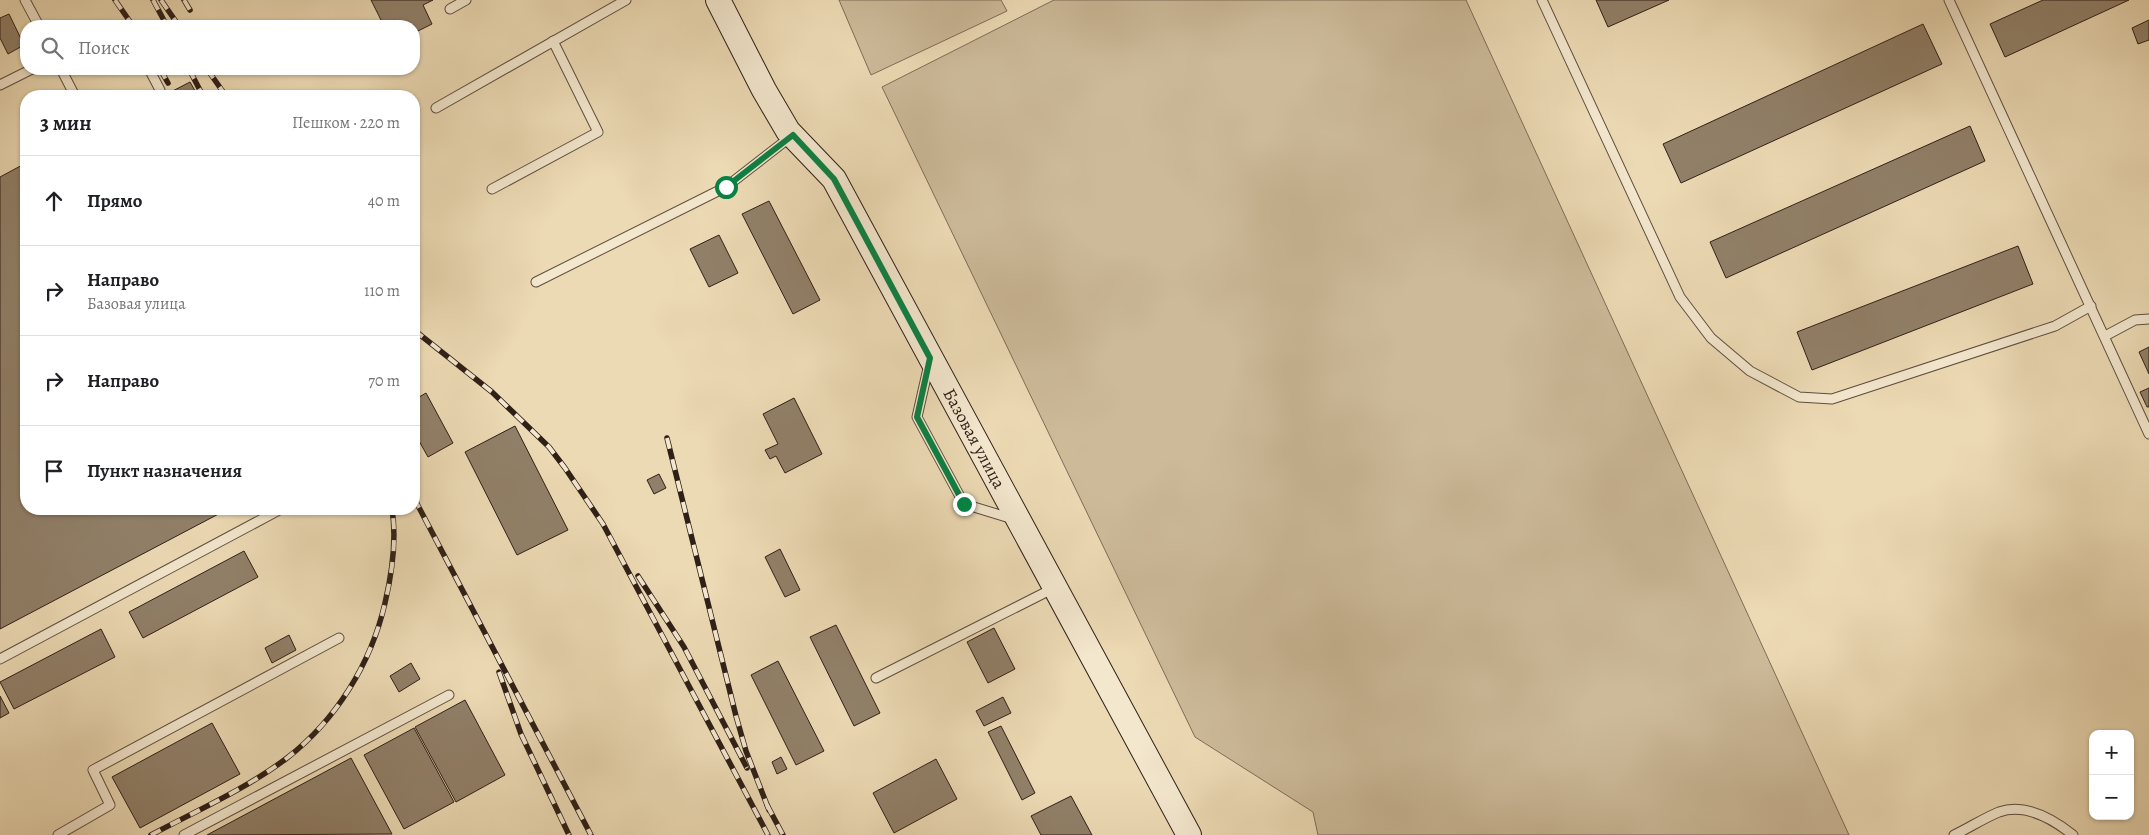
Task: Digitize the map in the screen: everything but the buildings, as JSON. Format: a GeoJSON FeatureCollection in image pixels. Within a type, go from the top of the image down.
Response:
{"type":"FeatureCollection","features":[{"type":"Feature","properties":{"kind":"street","name":"Базовая улица"},"geometry":{"type":"LineString","coordinates":[[718,0],[764,90],[793,135],[834,179],[1189,835]]}},
{"type":"Feature","properties":{"kind":"lane"},"geometry":{"type":"LineString","coordinates":[[25,0],[36,20]]}},
{"type":"Feature","properties":{"kind":"lane"},"geometry":{"type":"LineString","coordinates":[[450,9],[466,0]]}},
{"type":"Feature","properties":{"kind":"lane"},"geometry":{"type":"LineString","coordinates":[[436,108],[626,0]]}},
{"type":"Feature","properties":{"kind":"lane"},"geometry":{"type":"LineString","coordinates":[[1542,0],[1680,297],[1711,338],[1750,371],[1799,396],[1832,399],[2055,326],[2091,306]]}},
{"type":"Feature","properties":{"kind":"lane"},"geometry":{"type":"LineString","coordinates":[[1949,0],[2149,434]]}},
{"type":"Feature","properties":{"kind":"lane"},"geometry":{"type":"LineString","coordinates":[[492,189],[598,132],[553,41]]}},
{"type":"Feature","properties":{"kind":"lane"},"geometry":{"type":"LineString","coordinates":[[0,85],[20,75]]}},
{"type":"Feature","properties":{"kind":"lane"},"geometry":{"type":"LineString","coordinates":[[64,75],[72,90]]}},
{"type":"Feature","properties":{"kind":"lane"},"geometry":{"type":"LineString","coordinates":[[152,75],[160,90]]}},
{"type":"Feature","properties":{"kind":"lane"},"geometry":{"type":"LineString","coordinates":[[536,282],[726,187],[793,135]]}},
{"type":"Feature","properties":{"kind":"lane"},"geometry":{"type":"LineString","coordinates":[[2105,336],[2135,320],[2149,319]]}},
{"type":"Feature","properties":{"kind":"lane"},"geometry":{"type":"LineString","coordinates":[[930,358],[917,417],[964,504],[1018,521]]}},
{"type":"Feature","properties":{"kind":"lane"},"geometry":{"type":"LineString","coordinates":[[0,659],[270,515]]}},
{"type":"Feature","properties":{"kind":"lane"},"geometry":{"type":"LineString","coordinates":[[876,678],[1054,588]]}},
{"type":"Feature","properties":{"kind":"lane"},"geometry":{"type":"LineString","coordinates":[[58,835],[110,805],[92,770],[338,638]]}},
{"type":"Feature","properties":{"kind":"lane"},"geometry":{"type":"LineString","coordinates":[[184,835],[449,695]]}},
{"type":"Feature","properties":{"kind":"lane"},"geometry":{"type":"LineString","coordinates":[[1954,835],[2000,811],[2029,810],[2073,835]]}},
{"type":"Feature","properties":{"kind":"shaded area"},"geometry":{"type":"Polygon","coordinates":[[[839,0],[1001,0],[1007,11],[871,75],[839,0]]]}},
{"type":"Feature","properties":{"kind":"shaded area"},"geometry":{"type":"Polygon","coordinates":[[[1054,0],[1466,0],[1849,835],[1318,835],[1313,812],[1195,737],[882,87],[1054,0]]]}},
{"type":"Feature","properties":{"kind":"railway"},"geometry":{"type":"LineString","coordinates":[[115,0],[129,20]]}},
{"type":"Feature","properties":{"kind":"railway"},"geometry":{"type":"LineString","coordinates":[[153,0],[164,20]]}},
{"type":"Feature","properties":{"kind":"railway"},"geometry":{"type":"LineString","coordinates":[[161,0],[175,20]]}},
{"type":"Feature","properties":{"kind":"railway"},"geometry":{"type":"LineString","coordinates":[[184,0],[190,10]]}},
{"type":"Feature","properties":{"kind":"railway"},"geometry":{"type":"LineString","coordinates":[[163,75],[168,83]]}},
{"type":"Feature","properties":{"kind":"railway"},"geometry":{"type":"LineString","coordinates":[[192,75],[200,90]]}},
{"type":"Feature","properties":{"kind":"railway"},"geometry":{"type":"LineString","coordinates":[[211,75],[222,90]]}},
{"type":"Feature","properties":{"kind":"railway"},"geometry":{"type":"LineString","coordinates":[[420,335],[492,392],[549,447],[565,468],[603,524],[768,835]]}},
{"type":"Feature","properties":{"kind":"railway"},"geometry":{"type":"LineString","coordinates":[[667,438],[736,716],[746,751],[769,810]]}},
{"type":"Feature","properties":{"kind":"railway"},"geometry":{"type":"LineString","coordinates":[[420,509],[591,835]]}},
{"type":"Feature","properties":{"kind":"railway"},"geometry":{"type":"LineString","coordinates":[[151,835],[255,780],[305,743],[336,708],[361,669],[379,626],[392,568],[394,533],[392,515]]}},
{"type":"Feature","properties":{"kind":"railway"},"geometry":{"type":"LineString","coordinates":[[638,576],[684,647],[747,768]]}},
{"type":"Feature","properties":{"kind":"railway"},"geometry":{"type":"LineString","coordinates":[[499,672],[521,734],[569,835]]}},
{"type":"Feature","properties":{"kind":"railway"},"geometry":{"type":"LineString","coordinates":[[767,805],[783,835]]}},
{"type":"Feature","properties":{"kind":"route"},"geometry":{"type":"LineString","coordinates":[[726,187],[793,135],[834,179],[930,358],[917,417],[964,504]]}}]}
